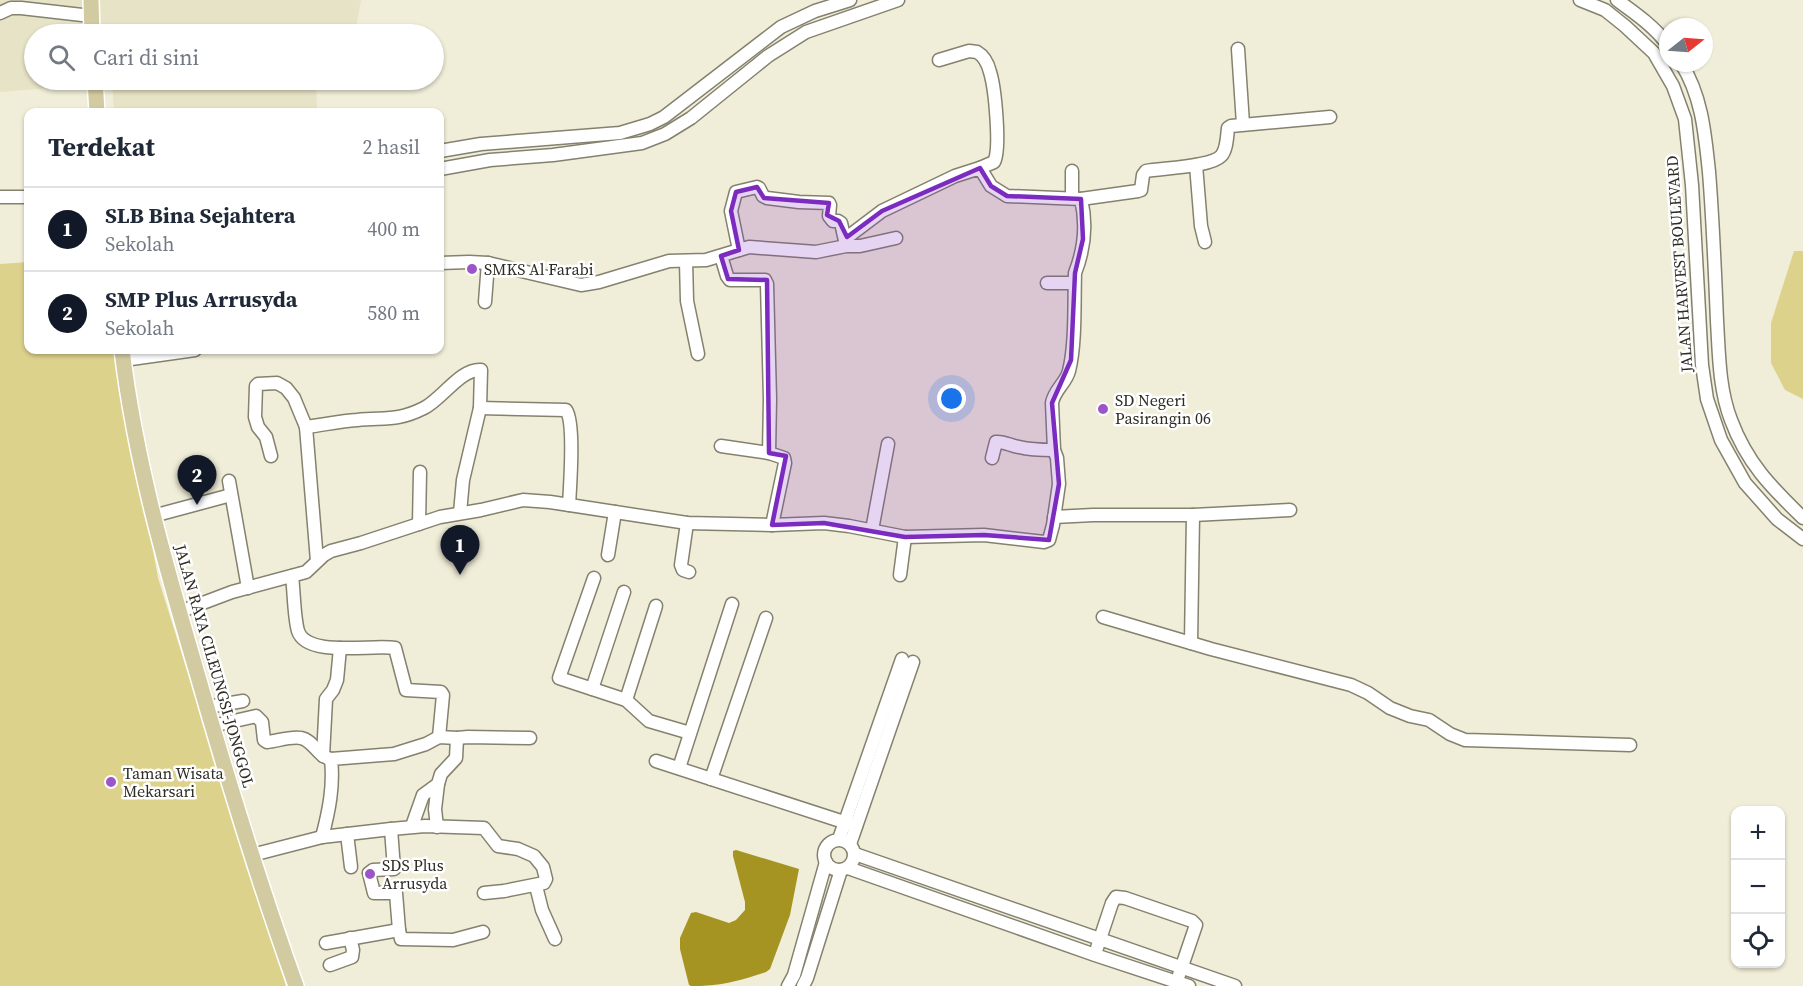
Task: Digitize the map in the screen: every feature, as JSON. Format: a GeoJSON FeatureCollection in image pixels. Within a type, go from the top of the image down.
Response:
{"type":"FeatureCollection","features":[{"type":"Feature","properties":{"kind":"main road"},"geometry":{"type":"LineString","coordinates":[[91,24],[92,0]]}},
{"type":"Feature","properties":{"kind":"main road"},"geometry":{"type":"LineString","coordinates":[[96,90],[98,108]]}},
{"type":"Feature","properties":{"kind":"main road","name":"JALAN RAYA CILEUNGSI-JONGGOL"},"geometry":{"type":"LineString","coordinates":[[123,355],[128,394],[153,516],[179,612],[252,855],[296,986]]}},
{"type":"Feature","properties":{"kind":"street"},"geometry":{"type":"LineString","coordinates":[[444,150],[481,144],[620,133],[650,124],[672,111],[781,27],[815,11],[850,0]]}},
{"type":"Feature","properties":{"kind":"street"},"geometry":{"type":"LineString","coordinates":[[444,169],[490,160],[553,155],[650,140],[665,134],[691,118],[768,56],[806,32],[898,0]]}},
{"type":"Feature","properties":{"kind":"street","name":"JALAN HARVEST BOULEVARD"},"geometry":{"type":"LineString","coordinates":[[1580,0],[1605,10],[1625,26],[1654,53],[1673,86],[1685,119],[1690,163],[1702,365],[1707,399],[1721,440],[1745,483],[1777,519],[1802,537]]}},
{"type":"Feature","properties":{"kind":"street"},"geometry":{"type":"LineString","coordinates":[[1617,0],[1659,34]]}},
{"type":"Feature","properties":{"kind":"street"},"geometry":{"type":"LineString","coordinates":[[0,13],[11,8],[21,8],[91,16]]}},
{"type":"Feature","properties":{"kind":"street"},"geometry":{"type":"LineString","coordinates":[[1238,49],[1243,124]]}},
{"type":"Feature","properties":{"kind":"street"},"geometry":{"type":"LineString","coordinates":[[444,263],[488,263],[581,285],[599,282],[669,261],[706,260],[752,247],[816,252],[845,243],[882,211],[966,172],[994,162],[998,152],[995,106],[990,72],[984,57],[977,51],[969,51],[939,60]]}},
{"type":"Feature","properties":{"kind":"street","name":"JALAN HARVEST BOULEVARD"},"geometry":{"type":"LineString","coordinates":[[1687,72],[1692,80],[1705,129],[1720,377],[1730,419],[1762,478],[1803,518]]}},
{"type":"Feature","properties":{"kind":"street"},"geometry":{"type":"LineString","coordinates":[[980,168],[991,186],[1003,195],[1077,198],[1138,191],[1141,190],[1143,175],[1146,171],[1196,165],[1221,157],[1229,127],[1330,117]]}},
{"type":"Feature","properties":{"kind":"street"},"geometry":{"type":"LineString","coordinates":[[1196,165],[1201,226],[1205,242]]}},
{"type":"Feature","properties":{"kind":"street"},"geometry":{"type":"LineString","coordinates":[[179,612],[232,592],[306,572],[331,551],[440,517],[523,501],[569,505],[687,523],[772,525],[824,523],[905,537],[984,535],[1047,542],[1051,533],[1059,484],[1057,458],[1054,450],[1052,399],[1069,371],[1075,273],[1080,263],[1083,239],[1084,214],[1077,198],[1072,171]]}},
{"type":"Feature","properties":{"kind":"street"},"geometry":{"type":"LineString","coordinates":[[739,250],[731,211],[736,192],[757,187],[763,196],[768,198],[829,203],[829,216],[833,221],[841,223],[845,243]]}},
{"type":"Feature","properties":{"kind":"street"},"geometry":{"type":"LineString","coordinates":[[0,196],[24,197]]}},
{"type":"Feature","properties":{"kind":"street"},"geometry":{"type":"LineString","coordinates":[[845,243],[860,246],[896,238]]}},
{"type":"Feature","properties":{"kind":"street"},"geometry":{"type":"LineString","coordinates":[[721,256],[729,280],[754,279],[766,282],[770,399],[769,453]]}},
{"type":"Feature","properties":{"kind":"street"},"geometry":{"type":"LineString","coordinates":[[686,261],[687,301],[698,354]]}},
{"type":"Feature","properties":{"kind":"street"},"geometry":{"type":"LineString","coordinates":[[484,302],[488,263]]}},
{"type":"Feature","properties":{"kind":"street"},"geometry":{"type":"LineString","coordinates":[[1047,283],[1074,283]]}},
{"type":"Feature","properties":{"kind":"street"},"geometry":{"type":"LineString","coordinates":[[123,355],[141,359],[171,354]]}},
{"type":"Feature","properties":{"kind":"street"},"geometry":{"type":"LineString","coordinates":[[306,427],[358,419],[398,418],[413,413],[430,405],[469,372],[478,369],[482,372],[480,408],[463,480],[460,513]]}},
{"type":"Feature","properties":{"kind":"street"},"geometry":{"type":"LineString","coordinates":[[271,456],[266,436],[258,427],[255,417],[256,386],[277,383],[286,388],[294,398],[306,427],[317,561]]}},
{"type":"Feature","properties":{"kind":"street"},"geometry":{"type":"LineString","coordinates":[[480,408],[566,410],[569,414],[570,429],[569,505]]}},
{"type":"Feature","properties":{"kind":"street"},"geometry":{"type":"LineString","coordinates":[[992,458],[996,442],[999,441],[1033,450],[1054,450]]}},
{"type":"Feature","properties":{"kind":"street"},"geometry":{"type":"LineString","coordinates":[[872,530],[888,444]]}},
{"type":"Feature","properties":{"kind":"street"},"geometry":{"type":"LineString","coordinates":[[721,446],[769,453],[783,457],[785,460],[772,525]]}},
{"type":"Feature","properties":{"kind":"street"},"geometry":{"type":"LineString","coordinates":[[419,524],[420,472]]}},
{"type":"Feature","properties":{"kind":"street"},"geometry":{"type":"LineString","coordinates":[[229,481],[248,588]]}},
{"type":"Feature","properties":{"kind":"street"},"geometry":{"type":"LineString","coordinates":[[153,516],[231,495]]}},
{"type":"Feature","properties":{"kind":"street"},"geometry":{"type":"LineString","coordinates":[[1054,517],[1193,515],[1290,510]]}},
{"type":"Feature","properties":{"kind":"street"},"geometry":{"type":"LineString","coordinates":[[608,555],[615,512]]}},
{"type":"Feature","properties":{"kind":"street"},"geometry":{"type":"LineString","coordinates":[[1191,643],[1193,515]]}},
{"type":"Feature","properties":{"kind":"street"},"geometry":{"type":"LineString","coordinates":[[687,523],[681,565],[683,570],[689,572]]}},
{"type":"Feature","properties":{"kind":"street"},"geometry":{"type":"LineString","coordinates":[[900,575],[905,537]]}},
{"type":"Feature","properties":{"kind":"street"},"geometry":{"type":"LineString","coordinates":[[292,576],[298,630],[306,642],[318,646],[340,648],[396,648],[406,690],[443,694],[439,736]]}},
{"type":"Feature","properties":{"kind":"street"},"geometry":{"type":"LineString","coordinates":[[594,578],[559,678],[626,700],[649,721],[690,733]]}},
{"type":"Feature","properties":{"kind":"street"},"geometry":{"type":"LineString","coordinates":[[592,689],[624,592]]}},
{"type":"Feature","properties":{"kind":"street"},"geometry":{"type":"LineString","coordinates":[[679,768],[732,604]]}},
{"type":"Feature","properties":{"kind":"street"},"geometry":{"type":"LineString","coordinates":[[626,700],[656,606]]}},
{"type":"Feature","properties":{"kind":"street"},"geometry":{"type":"LineString","coordinates":[[1103,617],[1191,643],[1351,685],[1390,708],[1429,720],[1450,734],[1465,740],[1630,745]]}},
{"type":"Feature","properties":{"kind":"street"},"geometry":{"type":"LineString","coordinates":[[711,778],[766,618]]}},
{"type":"Feature","properties":{"kind":"street"},"geometry":{"type":"LineString","coordinates":[[321,837],[330,807],[333,774],[327,758],[326,699],[337,680],[340,648]]}},
{"type":"Feature","properties":{"kind":"street"},"geometry":{"type":"LineString","coordinates":[[803,986],[844,869],[853,861],[848,846],[850,824],[908,660]]}},
{"type":"Feature","properties":{"kind":"street"},"geometry":{"type":"LineString","coordinates":[[207,707],[243,700]]}},
{"type":"Feature","properties":{"kind":"street"},"geometry":{"type":"LineString","coordinates":[[212,726],[256,716],[262,722],[264,740],[267,742],[303,738],[327,758],[394,754],[426,744],[439,736],[530,738]]}},
{"type":"Feature","properties":{"kind":"street"},"geometry":{"type":"LineString","coordinates":[[437,827],[435,808],[438,784],[441,774],[456,758],[457,738]]}},
{"type":"Feature","properties":{"kind":"street"},"geometry":{"type":"LineString","coordinates":[[656,760],[850,824]]}},
{"type":"Feature","properties":{"kind":"street"},"geometry":{"type":"LineString","coordinates":[[412,826],[423,795],[438,784]]}},
{"type":"Feature","properties":{"kind":"street"},"geometry":{"type":"LineString","coordinates":[[252,855],[321,837],[391,828],[412,826],[484,828],[498,846],[518,849],[534,856],[543,867],[546,881],[544,883],[484,893]]}},
{"type":"Feature","properties":{"kind":"street"},"geometry":{"type":"LineString","coordinates":[[391,828],[394,869],[372,870],[369,873],[374,893],[396,893],[401,939],[453,940],[483,932]]}},
{"type":"Feature","properties":{"kind":"street"},"geometry":{"type":"LineString","coordinates":[[347,834],[351,867]]}},
{"type":"Feature","properties":{"kind":"street"},"geometry":{"type":"LineString","coordinates":[[1190,986],[844,869],[832,868],[826,862],[824,855],[826,847],[831,841],[848,846],[1100,940],[1235,986]]}},
{"type":"Feature","properties":{"kind":"street"},"geometry":{"type":"LineString","coordinates":[[788,986],[794,975],[826,862]]}},
{"type":"Feature","properties":{"kind":"street"},"geometry":{"type":"LineString","coordinates":[[536,886],[542,910],[555,939]]}},
{"type":"Feature","properties":{"kind":"street"},"geometry":{"type":"LineString","coordinates":[[1095,955],[1112,903],[1116,897],[1125,898],[1192,921],[1196,926],[1177,982]]}},
{"type":"Feature","properties":{"kind":"street"},"geometry":{"type":"LineString","coordinates":[[326,943],[399,930]]}},
{"type":"Feature","properties":{"kind":"street"},"geometry":{"type":"LineString","coordinates":[[330,965],[352,957],[350,938]]}},
{"type":"Feature","properties":{"kind":"highlighted area"},"geometry":{"type":"Polygon","coordinates":[[[980,168],[991,186],[1007,196],[1081,199],[1083,239],[1075,273],[1071,360],[1052,403],[1059,484],[1049,540],[984,535],[905,537],[824,523],[772,525],[786,456],[769,453],[767,280],[728,279],[721,256],[739,250],[731,211],[736,192],[757,187],[764,198],[829,203],[827,215],[839,221],[847,237],[882,211],[980,168]]]}},
{"type":"Feature","properties":{"kind":"shaded area"},"geometry":{"type":"Polygon","coordinates":[[[0,0],[361,0],[357,24],[24,24],[25,90],[0,92],[0,0]]]}},
{"type":"Feature","properties":{"kind":"shaded area"},"geometry":{"type":"Polygon","coordinates":[[[112,90],[316,90],[317,108],[114,108],[112,90]]]}},
{"type":"Feature","properties":{"kind":"shaded area"},"geometry":{"type":"Polygon","coordinates":[[[1794,251],[1803,251],[1803,399],[1785,390],[1771,363],[1771,323],[1794,251]]]}},
{"type":"Feature","properties":{"kind":"shaded area","name":"Taman Wisata Mekarsari"},"geometry":{"type":"Polygon","coordinates":[[[24,262],[24,354],[118,354],[158,578],[286,986],[0,986],[0,264],[24,262]]]}},
{"type":"Feature","properties":{"kind":"shaded area"},"geometry":{"type":"Polygon","coordinates":[[[733,851],[799,869],[790,915],[770,969],[766,972],[729,982],[691,986],[680,949],[680,938],[691,913],[696,912],[729,923],[736,920],[745,910],[733,856],[733,851]]]}},
{"type":"Feature","properties":{"kind":"place","name":"SMKS Al Farabi"},"geometry":{"type":"Point","coordinates":[472,269]}},
{"type":"Feature","properties":{"kind":"place","name":"SD Negeri Pasirangin 06"},"geometry":{"type":"Point","coordinates":[1103,409]}},
{"type":"Feature","properties":{"kind":"place","name":"SMP Plus Arrusyda"},"geometry":{"type":"Point","coordinates":[197,505]}},
{"type":"Feature","properties":{"kind":"place","name":"SLB Bina Sejahtera"},"geometry":{"type":"Point","coordinates":[460,575]}},
{"type":"Feature","properties":{"kind":"place","name":"Taman Wisata Mekarsari"},"geometry":{"type":"Point","coordinates":[111,782]}},
{"type":"Feature","properties":{"kind":"place","name":"SDS Plus Arrusyda"},"geometry":{"type":"Point","coordinates":[370,874]}}]}
